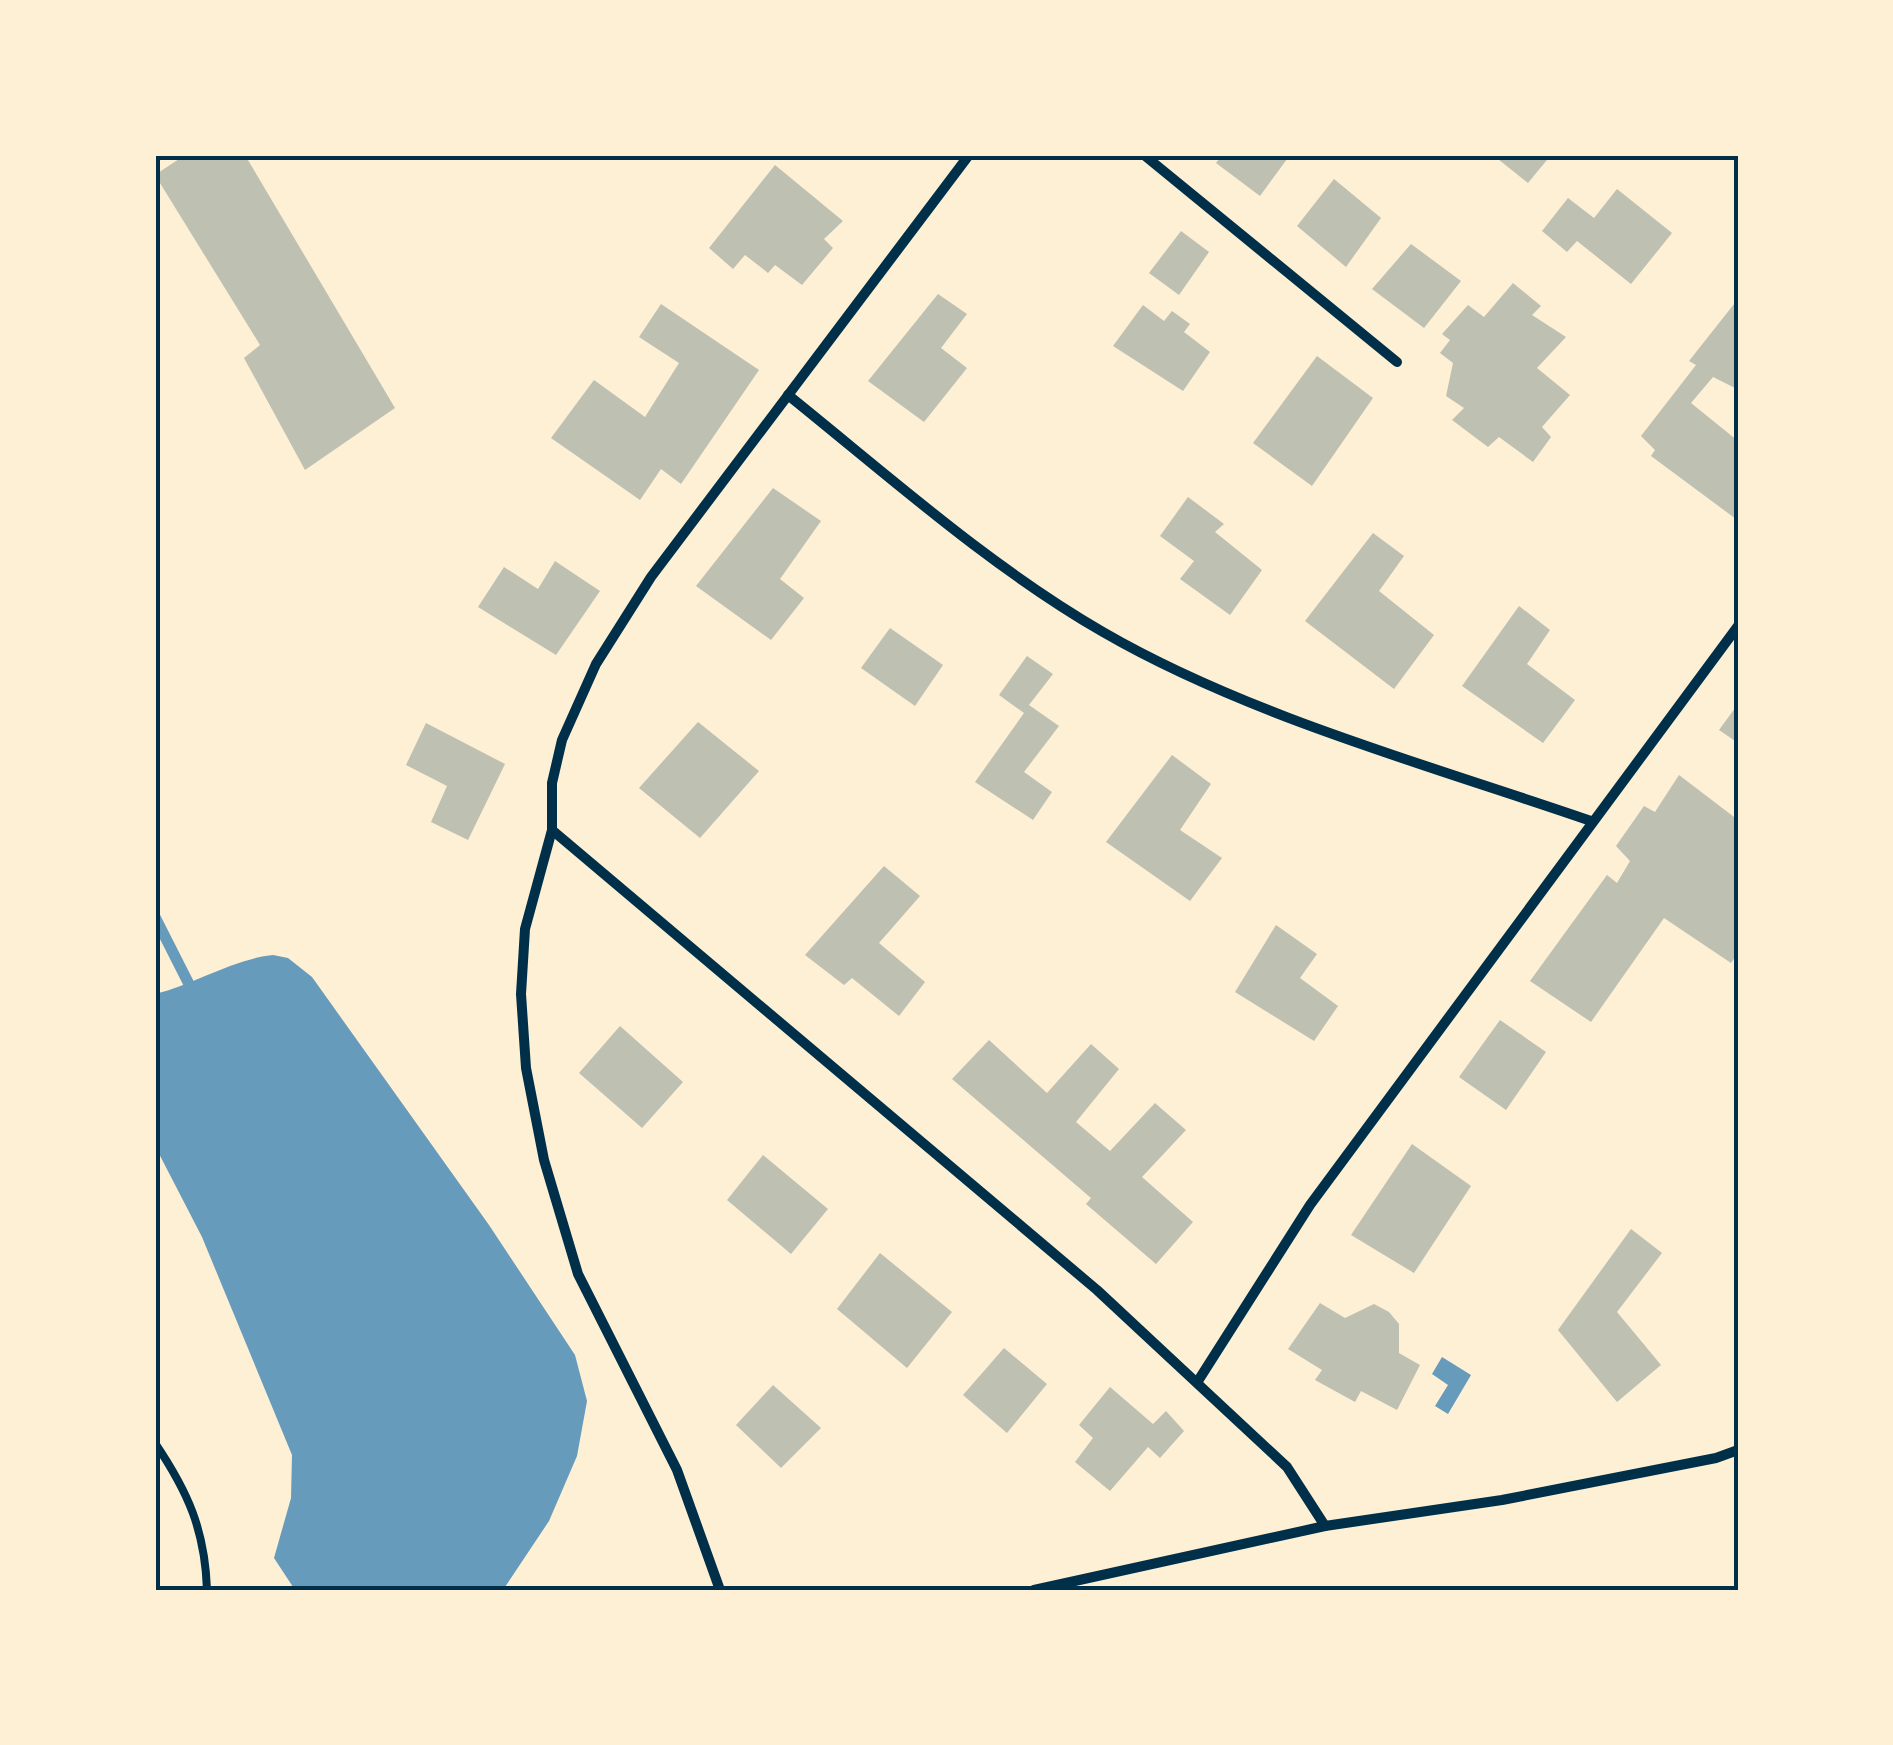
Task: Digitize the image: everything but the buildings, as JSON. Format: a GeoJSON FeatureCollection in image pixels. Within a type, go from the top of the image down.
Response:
{"type":"FeatureCollection","features":[{"type":"Feature","properties":{"kind":"street"},"geometry":{"type":"LineString","coordinates":[[720,1590],[678,1470],[578,1274],[544,1160],[526,1068],[521,994],[525,930],[552,830],[552,783],[562,740],[596,664],[651,577],[969,155]]}},
{"type":"Feature","properties":{"kind":"street"},"geometry":{"type":"LineString","coordinates":[[1144,155],[1397,362]]}},
{"type":"Feature","properties":{"kind":"street"},"geometry":{"type":"LineString","coordinates":[[788,395],[1020,582],[1106,634],[1186,674],[1332,732],[1591,821]]}},
{"type":"Feature","properties":{"kind":"street"},"geometry":{"type":"LineString","coordinates":[[1198,1381],[1310,1205],[1738,626]]}},
{"type":"Feature","properties":{"kind":"street"},"geometry":{"type":"LineString","coordinates":[[552,830],[1097,1290],[1288,1467],[1325,1526]]}},
{"type":"Feature","properties":{"kind":"street"},"geometry":{"type":"LineString","coordinates":[[1034,1590],[1325,1526],[1502,1500],[1716,1458],[1738,1450]]}},
{"type":"Feature","properties":{"kind":"lane"},"geometry":{"type":"LineString","coordinates":[[155,1443],[189,1493],[206,1562],[207,1590]]}},
{"type":"Feature","properties":{"kind":"water"},"geometry":{"type":"Polygon","coordinates":[[[273,955],[288,958],[312,977],[489,1225],[575,1355],[587,1401],[577,1456],[549,1521],[503,1590],[295,1590],[274,1558],[291,1498],[292,1455],[202,1237],[155,1146],[155,994],[243,961],[273,955]]]}},
{"type":"Feature","properties":{"kind":"water"},"geometry":{"type":"Polygon","coordinates":[[[1442,1357],[1471,1375],[1448,1414],[1435,1406],[1448,1385],[1432,1374],[1442,1357]]]}},
{"type":"Feature","properties":{"kind":"waterway"},"geometry":{"type":"LineString","coordinates":[[155,917],[196,998]]}}]}
